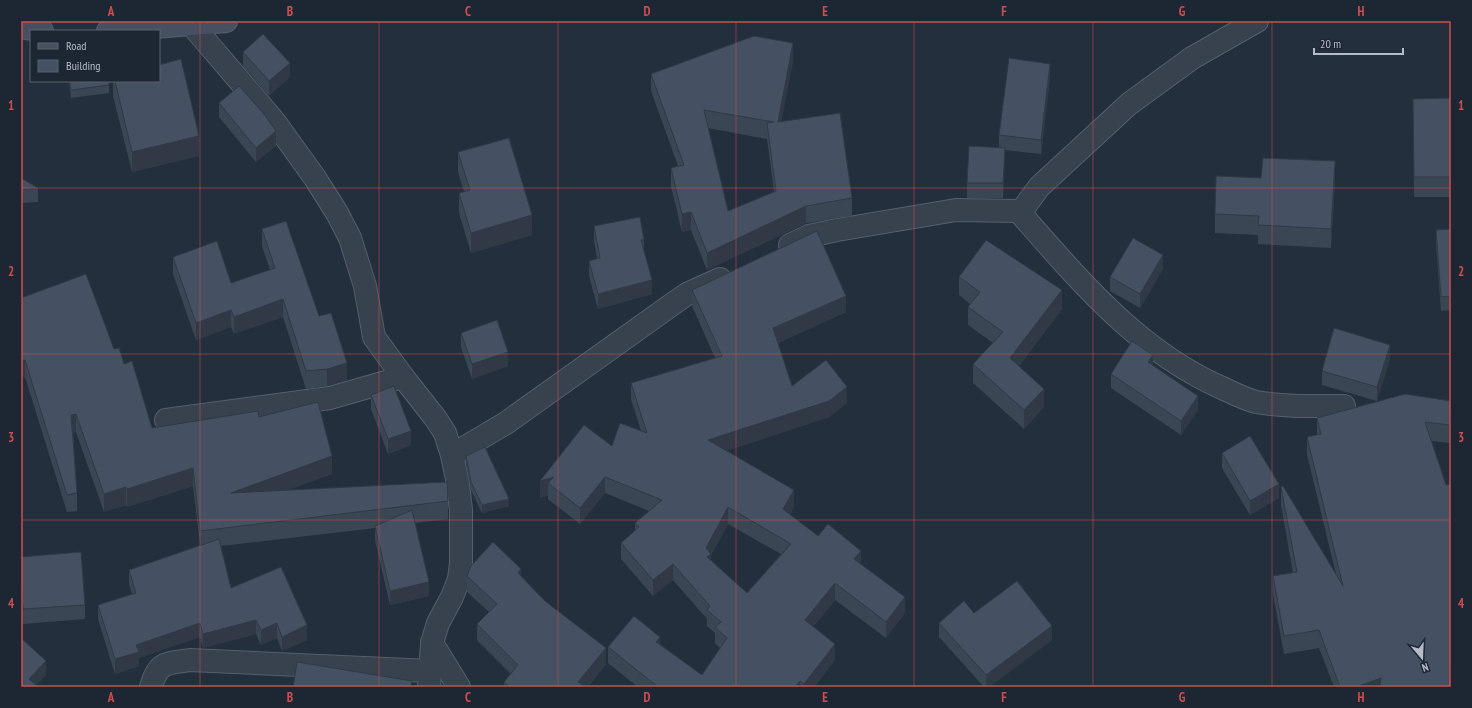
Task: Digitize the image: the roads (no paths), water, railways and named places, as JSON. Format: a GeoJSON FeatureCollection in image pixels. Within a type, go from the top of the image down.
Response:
{"type":"FeatureCollection","features":[{"type":"Feature","properties":{"kind":"street"},"geometry":{"type":"LineString","coordinates":[[1020,213],[1039,187],[1129,104],[1192,58],[1257,21]]}},
{"type":"Feature","properties":{"kind":"street"},"geometry":{"type":"LineString","coordinates":[[119,30],[206,22],[315,178],[337,213],[350,238],[365,286],[374,337],[445,433],[452,455],[458,484],[460,504],[461,563],[459,579],[452,597],[438,623],[432,643],[429,679],[190,660],[165,664],[155,673],[151,687]]}},
{"type":"Feature","properties":{"kind":"street"},"geometry":{"type":"LineString","coordinates":[[21,27],[37,30]]}},
{"type":"Feature","properties":{"kind":"street"},"geometry":{"type":"LineString","coordinates":[[772,254],[809,236],[837,230],[949,212],[1016,211],[1020,213],[1073,274],[1128,328],[1167,358],[1203,380],[1254,401],[1278,405],[1344,406]]}},
{"type":"Feature","properties":{"kind":"street"},"geometry":{"type":"LineString","coordinates":[[452,455],[506,423],[687,294],[738,270]]}},
{"type":"Feature","properties":{"kind":"street"},"geometry":{"type":"LineString","coordinates":[[166,420],[330,398],[403,377]]}},
{"type":"Feature","properties":{"kind":"street"},"geometry":{"type":"LineString","coordinates":[[432,643],[459,687]]}}]}
